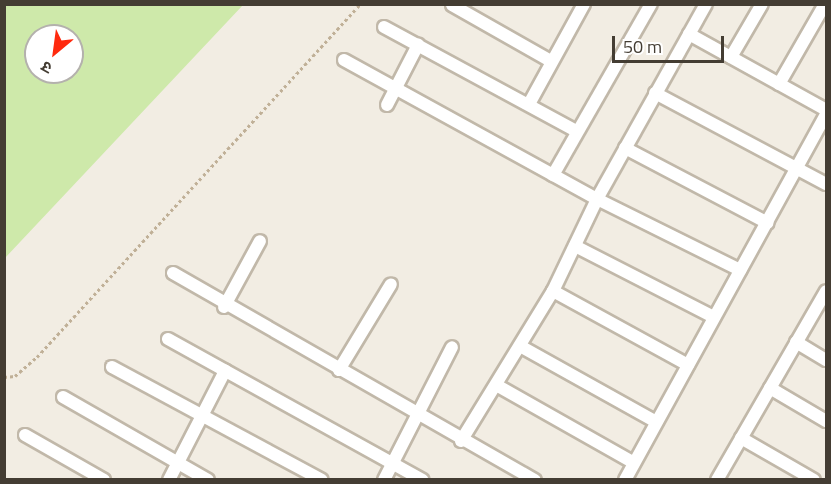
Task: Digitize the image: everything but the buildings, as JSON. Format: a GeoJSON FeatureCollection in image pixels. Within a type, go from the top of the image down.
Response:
{"type":"FeatureCollection","features":[{"type":"Feature","properties":{"kind":"street"},"geometry":{"type":"LineString","coordinates":[[529,104],[549,60],[584,4]]}},
{"type":"Feature","properties":{"kind":"street"},"geometry":{"type":"LineString","coordinates":[[461,441],[498,386],[553,291],[597,199],[706,4]]}},
{"type":"Feature","properties":{"kind":"street"},"geometry":{"type":"LineString","coordinates":[[731,57],[762,4]]}},
{"type":"Feature","properties":{"kind":"street"},"geometry":{"type":"LineString","coordinates":[[780,84],[825,4]]}},
{"type":"Feature","properties":{"kind":"street"},"geometry":{"type":"LineString","coordinates":[[452,5],[549,60]]}},
{"type":"Feature","properties":{"kind":"street"},"geometry":{"type":"LineString","coordinates":[[554,175],[576,130],[646,6]]}},
{"type":"Feature","properties":{"kind":"street"},"geometry":{"type":"LineString","coordinates":[[384,27],[576,130]]}},
{"type":"Feature","properties":{"kind":"street"},"geometry":{"type":"LineString","coordinates":[[689,34],[826,110]]}},
{"type":"Feature","properties":{"kind":"street"},"geometry":{"type":"LineString","coordinates":[[387,105],[418,45]]}},
{"type":"Feature","properties":{"kind":"street"},"geometry":{"type":"LineString","coordinates":[[344,60],[597,199],[740,270]]}},
{"type":"Feature","properties":{"kind":"street"},"geometry":{"type":"LineString","coordinates":[[655,93],[826,184]]}},
{"type":"Feature","properties":{"kind":"street"},"geometry":{"type":"LineString","coordinates":[[625,480],[655,421],[768,223],[795,168],[826,115]]}},
{"type":"Feature","properties":{"kind":"street"},"geometry":{"type":"LineString","coordinates":[[625,147],[768,223]]}},
{"type":"Feature","properties":{"kind":"street"},"geometry":{"type":"LineString","coordinates":[[224,307],[260,242]]}},
{"type":"Feature","properties":{"kind":"street"},"geometry":{"type":"LineString","coordinates":[[575,246],[714,317]]}},
{"type":"Feature","properties":{"kind":"street"},"geometry":{"type":"LineString","coordinates":[[172,273],[224,307],[461,441],[535,480]]}},
{"type":"Feature","properties":{"kind":"street"},"geometry":{"type":"LineString","coordinates":[[339,370],[391,284]]}},
{"type":"Feature","properties":{"kind":"street"},"geometry":{"type":"LineString","coordinates":[[553,291],[688,365]]}},
{"type":"Feature","properties":{"kind":"street"},"geometry":{"type":"LineString","coordinates":[[717,480],[796,342],[826,295]]}},
{"type":"Feature","properties":{"kind":"street"},"geometry":{"type":"LineString","coordinates":[[168,339],[422,480]]}},
{"type":"Feature","properties":{"kind":"street"},"geometry":{"type":"LineString","coordinates":[[796,342],[826,360]]}},
{"type":"Feature","properties":{"kind":"street"},"geometry":{"type":"LineString","coordinates":[[520,346],[655,421]]}},
{"type":"Feature","properties":{"kind":"street"},"geometry":{"type":"LineString","coordinates":[[384,480],[452,347]]}},
{"type":"Feature","properties":{"kind":"street"},"geometry":{"type":"LineString","coordinates":[[112,367],[322,480]]}},
{"type":"Feature","properties":{"kind":"street"},"geometry":{"type":"LineString","coordinates":[[169,480],[204,417],[225,371]]}},
{"type":"Feature","properties":{"kind":"street"},"geometry":{"type":"LineString","coordinates":[[498,386],[634,463]]}},
{"type":"Feature","properties":{"kind":"street"},"geometry":{"type":"LineString","coordinates":[[770,388],[826,421]]}},
{"type":"Feature","properties":{"kind":"street"},"geometry":{"type":"LineString","coordinates":[[63,397],[208,480]]}},
{"type":"Feature","properties":{"kind":"street"},"geometry":{"type":"LineString","coordinates":[[26,435],[104,480]]}},
{"type":"Feature","properties":{"kind":"street"},"geometry":{"type":"LineString","coordinates":[[741,438],[814,480]]}},
{"type":"Feature","properties":{"kind":"path"},"geometry":{"type":"LineString","coordinates":[[4,377],[15,376],[37,357],[360,4]]}},
{"type":"Feature","properties":{"kind":"green space"},"geometry":{"type":"Polygon","coordinates":[[[4,5],[243,5],[5,258],[4,5]]]}}]}
